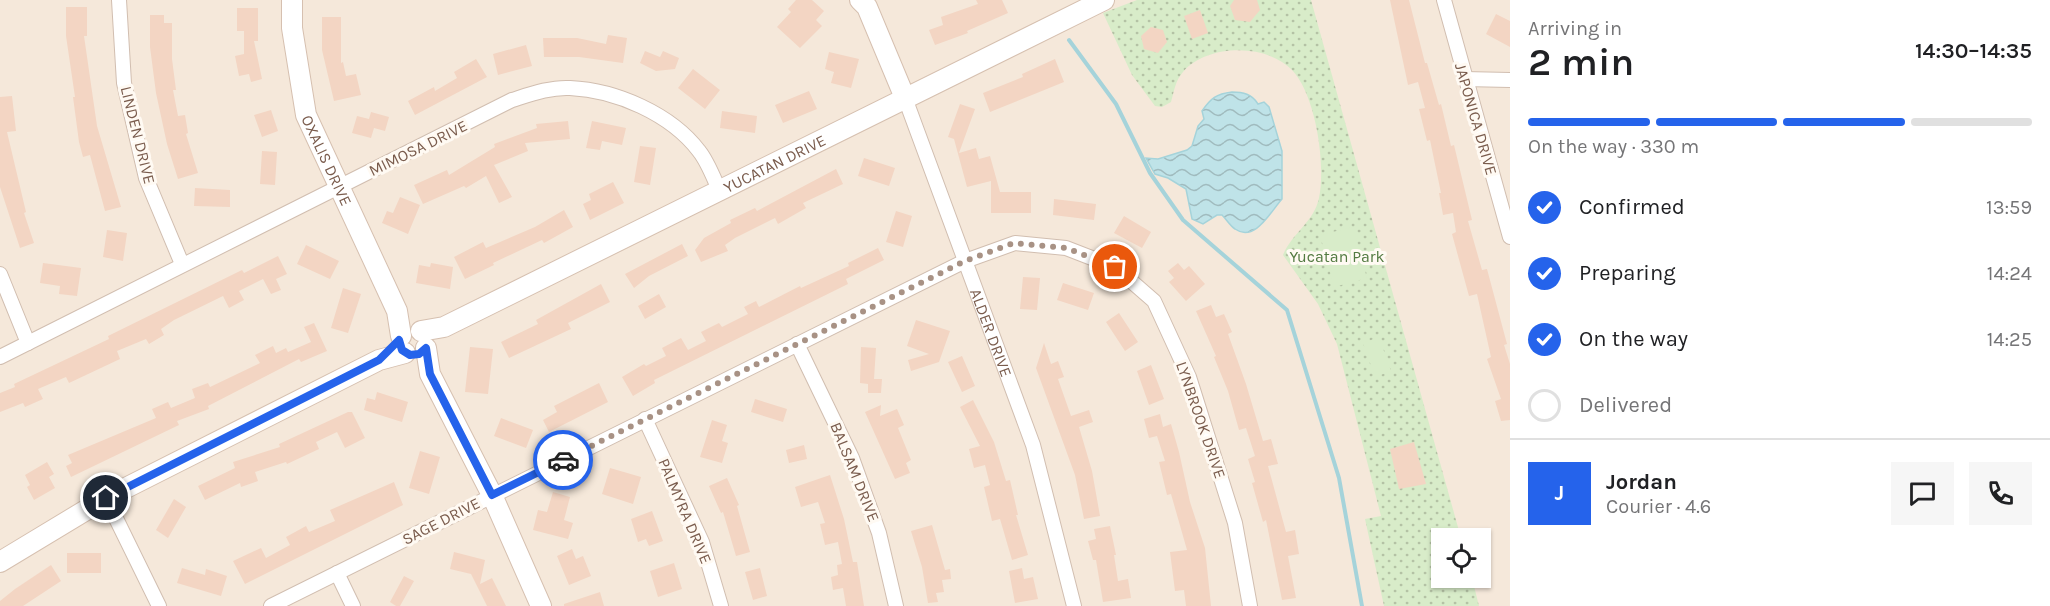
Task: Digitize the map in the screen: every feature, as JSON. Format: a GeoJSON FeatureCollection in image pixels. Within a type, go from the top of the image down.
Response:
{"type":"FeatureCollection","features":[{"type":"Feature","properties":{"kind":"street","name":"LINDEN DRIVE"},"geometry":{"type":"LineString","coordinates":[[119,0],[124,83],[146,178],[182,264]]}},
{"type":"Feature","properties":{"kind":"street","name":"OXALIS DRIVE"},"geometry":{"type":"LineString","coordinates":[[292,0],[292,28],[306,115],[413,342]]}},
{"type":"Feature","properties":{"kind":"street","name":"ALDER DRIVE"},"geometry":{"type":"LineString","coordinates":[[861,0],[867,7],[905,98],[1033,445],[1074,606]]}},
{"type":"Feature","properties":{"kind":"street","name":"YUCATAN DRIVE"},"geometry":{"type":"LineString","coordinates":[[0,562],[106,498],[413,342],[1104,0]]}},
{"type":"Feature","properties":{"kind":"street","name":"JAPONICA DRIVE"},"geometry":{"type":"LineString","coordinates":[[1444,0],[1464,79],[1510,237]]}},
{"type":"Feature","properties":{"kind":"street"},"geometry":{"type":"LineString","coordinates":[[1464,79],[1510,80]]}},
{"type":"Feature","properties":{"kind":"street","name":"MIMOSA DRIVE"},"geometry":{"type":"LineString","coordinates":[[0,357],[512,100],[541,91],[570,88],[619,96],[663,118],[699,151],[720,192]]}},
{"type":"Feature","properties":{"kind":"street","name":"LYNBROOK DRIVE"},"geometry":{"type":"LineString","coordinates":[[965,261],[1014,243],[1066,248],[1115,267],[1154,301],[1193,388],[1235,523],[1250,606]]}},
{"type":"Feature","properties":{"kind":"street","name":"SAGE DRIVE"},"geometry":{"type":"LineString","coordinates":[[271,606],[965,261]]}},
{"type":"Feature","properties":{"kind":"street"},"geometry":{"type":"LineString","coordinates":[[0,274],[28,343]]}},
{"type":"Feature","properties":{"kind":"street"},"geometry":{"type":"LineString","coordinates":[[413,342],[492,495],[541,606]]}},
{"type":"Feature","properties":{"kind":"street","name":"BALSAM DRIVE"},"geometry":{"type":"LineString","coordinates":[[797,344],[852,458],[879,533],[896,606]]}},
{"type":"Feature","properties":{"kind":"street","name":"PALMYRA DRIVE"},"geometry":{"type":"LineString","coordinates":[[645,419],[702,542],[721,606]]}},
{"type":"Feature","properties":{"kind":"street"},"geometry":{"type":"LineString","coordinates":[[106,498],[159,606]]}},
{"type":"Feature","properties":{"kind":"street"},"geometry":{"type":"LineString","coordinates":[[337,573],[353,606]]}},
{"type":"Feature","properties":{"kind":"shaded area"},"geometry":{"type":"Polygon","coordinates":[[[0,0],[1510,0],[1510,606],[0,606],[0,0]]]}},
{"type":"Feature","properties":{"kind":"green space","name":"Yucatan Park"},"geometry":{"type":"Polygon","coordinates":[[[1137,0],[1311,0],[1458,528],[1431,528],[1431,588],[1474,588],[1479,606],[1384,606],[1365,519],[1381,516],[1337,344],[1318,304],[1283,255],[1313,214],[1321,184],[1317,131],[1313,113],[1300,81],[1281,61],[1267,55],[1237,50],[1221,52],[1206,56],[1183,72],[1178,79],[1171,102],[1162,107],[1155,106],[1132,75],[1103,13],[1137,0]]]}},
{"type":"Feature","properties":{"kind":"green space"},"geometry":{"type":"Polygon","coordinates":[[[1353,227],[1367,278],[1334,287],[1320,235],[1353,227]]]}},
{"type":"Feature","properties":{"kind":"green space"},"geometry":{"type":"Polygon","coordinates":[[[1379,337],[1391,371],[1375,377],[1363,343],[1379,337]]]}},
{"type":"Feature","properties":{"kind":"water"},"geometry":{"type":"Polygon","coordinates":[[[1232,92],[1247,94],[1258,104],[1264,102],[1269,107],[1282,151],[1282,199],[1262,224],[1249,232],[1235,229],[1222,215],[1217,215],[1203,224],[1192,219],[1186,189],[1168,178],[1155,174],[1146,158],[1158,159],[1187,150],[1192,146],[1198,126],[1204,119],[1202,111],[1205,107],[1218,95],[1232,92]]]}},
{"type":"Feature","properties":{"kind":"building"},"geometry":{"type":"Polygon","coordinates":[[[796,0],[812,0],[824,11],[816,20],[822,26],[800,48],[777,27],[791,12],[788,9],[796,0]]]}},
{"type":"Feature","properties":{"kind":"building"},"geometry":{"type":"Polygon","coordinates":[[[976,0],[1002,0],[1008,13],[967,31],[968,33],[935,45],[929,30],[943,25],[941,17],[978,4],[976,0]]]}},
{"type":"Feature","properties":{"kind":"building"},"geometry":{"type":"Polygon","coordinates":[[[1234,0],[1257,0],[1260,10],[1250,22],[1235,20],[1230,6],[1234,0]]]}},
{"type":"Feature","properties":{"kind":"building"},"geometry":{"type":"Polygon","coordinates":[[[1390,0],[1409,0],[1425,63],[1427,63],[1439,105],[1441,104],[1451,146],[1454,145],[1472,220],[1468,221],[1482,270],[1487,269],[1507,344],[1504,345],[1510,364],[1510,420],[1501,421],[1495,401],[1501,399],[1487,359],[1491,357],[1477,294],[1469,296],[1452,234],[1456,232],[1453,213],[1443,215],[1430,140],[1427,141],[1419,109],[1425,108],[1418,82],[1408,85],[1390,0]]]}},
{"type":"Feature","properties":{"kind":"building"},"geometry":{"type":"Polygon","coordinates":[[[66,7],[87,7],[87,36],[84,36],[97,126],[121,207],[105,211],[90,155],[83,157],[79,142],[66,36],[66,7]]]}},
{"type":"Feature","properties":{"kind":"building"},"geometry":{"type":"Polygon","coordinates":[[[237,8],[258,8],[258,41],[254,41],[262,79],[251,82],[249,74],[239,76],[235,56],[244,54],[244,31],[237,31],[237,8]]]}},
{"type":"Feature","properties":{"kind":"building"},"geometry":{"type":"Polygon","coordinates":[[[1200,10],[1208,33],[1192,39],[1184,16],[1200,10]]]}},
{"type":"Feature","properties":{"kind":"building"},"geometry":{"type":"Polygon","coordinates":[[[1496,14],[1510,21],[1510,47],[1486,34],[1496,14]]]}},
{"type":"Feature","properties":{"kind":"building"},"geometry":{"type":"Polygon","coordinates":[[[150,15],[164,15],[164,23],[172,23],[172,59],[176,90],[173,90],[178,116],[185,115],[188,133],[186,134],[198,173],[178,179],[167,144],[156,93],[150,47],[150,15]]]}},
{"type":"Feature","properties":{"kind":"building"},"geometry":{"type":"Polygon","coordinates":[[[322,17],[341,17],[341,63],[343,62],[346,76],[356,74],[361,95],[334,101],[322,50],[322,17]]]}},
{"type":"Feature","properties":{"kind":"building"},"geometry":{"type":"Polygon","coordinates":[[[1151,27],[1163,30],[1167,42],[1158,53],[1144,49],[1141,36],[1151,27]]]}},
{"type":"Feature","properties":{"kind":"building"},"geometry":{"type":"Polygon","coordinates":[[[608,35],[627,38],[623,63],[579,57],[544,57],[543,38],[577,38],[606,44],[608,35]]]}},
{"type":"Feature","properties":{"kind":"building"},"geometry":{"type":"Polygon","coordinates":[[[526,45],[532,66],[498,75],[493,54],[526,45]]]}},
{"type":"Feature","properties":{"kind":"building"},"geometry":{"type":"Polygon","coordinates":[[[645,51],[660,57],[663,51],[679,58],[675,69],[656,71],[640,63],[645,51]]]}},
{"type":"Feature","properties":{"kind":"building"},"geometry":{"type":"Polygon","coordinates":[[[829,52],[859,59],[851,88],[831,83],[834,72],[825,69],[829,52]]]}},
{"type":"Feature","properties":{"kind":"building"},"geometry":{"type":"Polygon","coordinates":[[[476,59],[487,77],[415,115],[408,101],[434,87],[435,91],[457,78],[454,72],[476,59]]]}},
{"type":"Feature","properties":{"kind":"building"},"geometry":{"type":"Polygon","coordinates":[[[1055,59],[1064,82],[990,112],[983,93],[1023,77],[1022,74],[1055,59]]]}},
{"type":"Feature","properties":{"kind":"building"},"geometry":{"type":"Polygon","coordinates":[[[693,69],[720,90],[705,109],[678,88],[693,69]]]}},
{"type":"Feature","properties":{"kind":"building"},"geometry":{"type":"Polygon","coordinates":[[[809,91],[817,109],[783,123],[775,105],[809,91]]]}},
{"type":"Feature","properties":{"kind":"building"},"geometry":{"type":"Polygon","coordinates":[[[12,96],[16,131],[7,132],[26,212],[24,213],[34,243],[20,248],[0,187],[0,97],[12,96]]]}},
{"type":"Feature","properties":{"kind":"building"},"geometry":{"type":"Polygon","coordinates":[[[960,104],[975,109],[959,153],[976,148],[979,159],[990,156],[1000,192],[1031,192],[1031,213],[991,213],[991,181],[967,187],[954,139],[948,137],[960,104]]]}},
{"type":"Feature","properties":{"kind":"building"},"geometry":{"type":"Polygon","coordinates":[[[271,110],[278,131],[262,137],[254,115],[271,110]]]}},
{"type":"Feature","properties":{"kind":"building"},"geometry":{"type":"Polygon","coordinates":[[[722,111],[757,116],[755,133],[720,128],[722,111]]]}},
{"type":"Feature","properties":{"kind":"building"},"geometry":{"type":"Polygon","coordinates":[[[371,112],[389,117],[385,131],[374,128],[371,138],[352,133],[357,116],[369,119],[371,112]]]}},
{"type":"Feature","properties":{"kind":"building"},"geometry":{"type":"Polygon","coordinates":[[[568,121],[570,139],[525,143],[528,151],[494,165],[512,197],[499,203],[486,176],[466,188],[464,186],[423,204],[414,185],[447,170],[449,175],[495,147],[494,144],[537,128],[536,124],[568,121]]]}},
{"type":"Feature","properties":{"kind":"building"},"geometry":{"type":"Polygon","coordinates":[[[592,121],[626,128],[622,145],[602,141],[600,150],[586,148],[592,121]]]}},
{"type":"Feature","properties":{"kind":"building"},"geometry":{"type":"Polygon","coordinates":[[[640,146],[656,148],[650,185],[634,182],[640,146]]]}},
{"type":"Feature","properties":{"kind":"building"},"geometry":{"type":"Polygon","coordinates":[[[262,151],[277,152],[275,185],[260,184],[262,151]]]}},
{"type":"Feature","properties":{"kind":"building"},"geometry":{"type":"Polygon","coordinates":[[[864,158],[895,168],[889,186],[858,176],[864,158]]]}},
{"type":"Feature","properties":{"kind":"building"},"geometry":{"type":"Polygon","coordinates":[[[836,169],[843,184],[803,203],[806,208],[778,224],[775,218],[735,238],[725,245],[728,251],[701,262],[695,250],[704,238],[731,223],[730,220],[755,208],[757,211],[836,169]]]}},
{"type":"Feature","properties":{"kind":"building"},"geometry":{"type":"Polygon","coordinates":[[[613,182],[624,203],[590,220],[583,204],[591,200],[589,194],[613,182]]]}},
{"type":"Feature","properties":{"kind":"building"},"geometry":{"type":"Polygon","coordinates":[[[195,188],[230,190],[230,207],[194,206],[195,188]]]}},
{"type":"Feature","properties":{"kind":"building"},"geometry":{"type":"Polygon","coordinates":[[[400,197],[420,205],[408,234],[382,223],[387,211],[393,213],[400,197]]]}},
{"type":"Feature","properties":{"kind":"building"},"geometry":{"type":"Polygon","coordinates":[[[1054,199],[1096,204],[1094,220],[1053,215],[1054,199]]]}},
{"type":"Feature","properties":{"kind":"building"},"geometry":{"type":"Polygon","coordinates":[[[564,210],[573,227],[544,243],[542,240],[493,263],[494,265],[465,279],[454,257],[483,242],[486,248],[535,227],[564,210]]]}},
{"type":"Feature","properties":{"kind":"building"},"geometry":{"type":"Polygon","coordinates":[[[896,211],[912,216],[903,247],[886,242],[896,211]]]}},
{"type":"Feature","properties":{"kind":"building"},"geometry":{"type":"Polygon","coordinates":[[[1124,216],[1151,232],[1142,248],[1114,233],[1124,216]]]}},
{"type":"Feature","properties":{"kind":"building"},"geometry":{"type":"Polygon","coordinates":[[[107,230],[127,233],[123,261],[103,257],[107,230]]]}},
{"type":"Feature","properties":{"kind":"building"},"geometry":{"type":"Polygon","coordinates":[[[682,244],[688,256],[649,276],[634,288],[625,274],[682,244]]]}},
{"type":"Feature","properties":{"kind":"building"},"geometry":{"type":"Polygon","coordinates":[[[306,245],[339,261],[330,279],[297,264],[306,245]]]}},
{"type":"Feature","properties":{"kind":"building"},"geometry":{"type":"Polygon","coordinates":[[[878,248],[884,260],[846,279],[848,284],[654,380],[655,383],[633,396],[622,377],[644,364],[646,366],[666,356],[662,348],[681,338],[688,350],[706,341],[701,332],[719,323],[722,327],[748,314],[744,307],[756,301],[759,307],[800,286],[801,288],[849,266],[848,263],[878,248]]]}},
{"type":"Feature","properties":{"kind":"building"},"geometry":{"type":"Polygon","coordinates":[[[278,256],[287,274],[276,279],[281,290],[271,294],[263,279],[239,291],[244,300],[229,308],[223,296],[174,320],[161,329],[164,335],[149,344],[146,339],[117,351],[120,359],[69,383],[66,377],[38,389],[43,399],[25,407],[23,403],[0,412],[0,393],[15,387],[14,384],[109,339],[108,336],[242,270],[244,273],[278,256]]]}},
{"type":"Feature","properties":{"kind":"building"},"geometry":{"type":"Polygon","coordinates":[[[43,263],[81,268],[77,296],[59,294],[60,286],[40,283],[43,263]]]}},
{"type":"Feature","properties":{"kind":"building"},"geometry":{"type":"Polygon","coordinates":[[[431,263],[453,267],[450,289],[416,283],[419,265],[430,267],[431,263]]]}},
{"type":"Feature","properties":{"kind":"building"},"geometry":{"type":"Polygon","coordinates":[[[1178,263],[1184,270],[1189,266],[1205,284],[1186,301],[1169,282],[1174,278],[1168,271],[1178,263]]]}},
{"type":"Feature","properties":{"kind":"building"},"geometry":{"type":"Polygon","coordinates":[[[1023,277],[1040,278],[1037,310],[1020,309],[1023,277]]]}},
{"type":"Feature","properties":{"kind":"building"},"geometry":{"type":"Polygon","coordinates":[[[1063,283],[1094,293],[1088,310],[1057,300],[1063,283]]]}},
{"type":"Feature","properties":{"kind":"building"},"geometry":{"type":"Polygon","coordinates":[[[601,284],[610,302],[568,323],[571,329],[509,358],[501,342],[538,324],[536,320],[601,284]]]}},
{"type":"Feature","properties":{"kind":"building"},"geometry":{"type":"Polygon","coordinates":[[[343,288],[361,294],[348,333],[331,328],[343,288]]]}},
{"type":"Feature","properties":{"kind":"building"},"geometry":{"type":"Polygon","coordinates":[[[659,294],[666,307],[645,319],[638,306],[659,294]]]}},
{"type":"Feature","properties":{"kind":"building"},"geometry":{"type":"Polygon","coordinates":[[[1211,305],[1216,317],[1224,314],[1232,332],[1228,334],[1263,441],[1271,439],[1278,464],[1268,466],[1286,532],[1295,530],[1299,554],[1288,556],[1296,598],[1282,600],[1266,520],[1263,522],[1252,483],[1255,482],[1248,459],[1255,456],[1246,428],[1239,430],[1228,391],[1214,357],[1216,356],[1196,311],[1211,305]]]}},
{"type":"Feature","properties":{"kind":"building"},"geometry":{"type":"Polygon","coordinates":[[[1119,313],[1138,342],[1125,351],[1106,322],[1119,313]]]}},
{"type":"Feature","properties":{"kind":"building"},"geometry":{"type":"Polygon","coordinates":[[[916,320],[950,331],[939,362],[911,371],[908,360],[929,354],[907,346],[916,320]]]}},
{"type":"Feature","properties":{"kind":"building"},"geometry":{"type":"Polygon","coordinates":[[[314,323],[327,351],[301,362],[299,359],[208,406],[209,409],[177,421],[179,425],[71,477],[66,466],[72,463],[68,455],[156,418],[152,409],[168,402],[171,408],[195,398],[192,389],[208,383],[210,387],[260,363],[255,355],[273,346],[276,353],[286,348],[288,352],[311,342],[304,327],[314,323]]]}},
{"type":"Feature","properties":{"kind":"building"},"geometry":{"type":"Polygon","coordinates":[[[1044,343],[1051,364],[1058,361],[1064,377],[1058,379],[1071,416],[1089,410],[1093,422],[1079,427],[1092,471],[1100,516],[1084,519],[1075,475],[1036,368],[1044,343]]]}},
{"type":"Feature","properties":{"kind":"building"},"geometry":{"type":"Polygon","coordinates":[[[470,347],[493,349],[488,394],[465,392],[470,347]]]}},
{"type":"Feature","properties":{"kind":"building"},"geometry":{"type":"Polygon","coordinates":[[[861,347],[876,348],[874,379],[882,379],[881,393],[868,393],[868,384],[860,383],[861,347]]]}},
{"type":"Feature","properties":{"kind":"building"},"geometry":{"type":"Polygon","coordinates":[[[962,356],[975,386],[962,392],[948,362],[962,356]]]}},
{"type":"Feature","properties":{"kind":"building"},"geometry":{"type":"Polygon","coordinates":[[[1151,365],[1164,399],[1149,405],[1137,371],[1151,365]]]}},
{"type":"Feature","properties":{"kind":"building"},"geometry":{"type":"Polygon","coordinates":[[[599,383],[608,402],[549,432],[543,420],[557,412],[554,406],[599,383]]]}},
{"type":"Feature","properties":{"kind":"building"},"geometry":{"type":"Polygon","coordinates":[[[377,392],[408,402],[402,422],[364,410],[367,398],[375,400],[377,392]]]}},
{"type":"Feature","properties":{"kind":"building"},"geometry":{"type":"Polygon","coordinates":[[[755,399],[787,409],[783,422],[751,412],[755,399]]]}},
{"type":"Feature","properties":{"kind":"building"},"geometry":{"type":"Polygon","coordinates":[[[973,400],[994,442],[1006,481],[1010,480],[1018,515],[1016,515],[1028,555],[1012,560],[1000,519],[992,521],[984,487],[990,485],[985,465],[974,468],[969,449],[980,446],[960,407],[973,400]]]}},
{"type":"Feature","properties":{"kind":"building"},"geometry":{"type":"Polygon","coordinates":[[[881,405],[880,416],[897,409],[904,425],[898,428],[911,460],[906,463],[910,473],[895,479],[865,412],[881,405]]]}},
{"type":"Feature","properties":{"kind":"building"},"geometry":{"type":"Polygon","coordinates":[[[352,412],[365,438],[345,448],[337,432],[316,442],[319,449],[287,464],[286,462],[255,472],[258,481],[241,487],[240,483],[205,500],[198,486],[235,468],[233,462],[280,447],[279,444],[352,412]]]}},
{"type":"Feature","properties":{"kind":"building"},"geometry":{"type":"Polygon","coordinates":[[[1160,414],[1163,427],[1171,424],[1190,502],[1205,548],[1211,606],[1186,606],[1184,590],[1175,591],[1170,552],[1187,550],[1171,494],[1167,495],[1159,462],[1165,461],[1157,436],[1149,438],[1144,419],[1160,414]]]}},
{"type":"Feature","properties":{"kind":"building"},"geometry":{"type":"Polygon","coordinates":[[[501,418],[533,430],[526,448],[494,436],[501,418]]]}},
{"type":"Feature","properties":{"kind":"building"},"geometry":{"type":"Polygon","coordinates":[[[712,420],[727,425],[722,441],[728,443],[722,463],[700,457],[712,420]]]}},
{"type":"Feature","properties":{"kind":"building"},"geometry":{"type":"Polygon","coordinates":[[[1414,442],[1426,484],[1399,489],[1390,449],[1414,442]]]}},
{"type":"Feature","properties":{"kind":"building"},"geometry":{"type":"Polygon","coordinates":[[[804,445],[807,459],[789,463],[786,450],[804,445]]]}},
{"type":"Feature","properties":{"kind":"building"},"geometry":{"type":"Polygon","coordinates":[[[420,451],[440,457],[429,494],[409,488],[420,451]]]}},
{"type":"Feature","properties":{"kind":"building"},"geometry":{"type":"Polygon","coordinates":[[[47,462],[54,474],[49,477],[55,488],[34,500],[27,487],[30,485],[25,475],[47,462]]]}},
{"type":"Feature","properties":{"kind":"building"},"geometry":{"type":"Polygon","coordinates":[[[610,468],[641,477],[633,504],[602,494],[610,468]]]}},
{"type":"Feature","properties":{"kind":"building"},"geometry":{"type":"Polygon","coordinates":[[[830,475],[844,519],[853,562],[857,562],[864,606],[846,606],[843,588],[833,590],[831,577],[838,575],[837,565],[842,564],[838,542],[825,545],[820,524],[825,523],[818,502],[801,507],[795,487],[830,475]]]}},
{"type":"Feature","properties":{"kind":"building"},"geometry":{"type":"Polygon","coordinates":[[[727,478],[739,505],[737,506],[750,552],[736,556],[723,512],[721,513],[709,486],[727,478]]]}},
{"type":"Feature","properties":{"kind":"building"},"geometry":{"type":"Polygon","coordinates":[[[394,482],[403,505],[245,584],[233,561],[261,548],[266,558],[290,545],[286,537],[306,526],[309,532],[335,521],[330,510],[394,482]]]}},
{"type":"Feature","properties":{"kind":"building"},"geometry":{"type":"Polygon","coordinates":[[[553,492],[570,497],[564,520],[573,523],[568,539],[533,530],[538,510],[547,512],[553,492]]]}},
{"type":"Feature","properties":{"kind":"building"},"geometry":{"type":"Polygon","coordinates":[[[174,499],[186,507],[168,538],[156,530],[174,499]]]}},
{"type":"Feature","properties":{"kind":"building"},"geometry":{"type":"Polygon","coordinates":[[[652,511],[663,541],[649,546],[646,539],[638,542],[631,519],[652,511]]]}},
{"type":"Feature","properties":{"kind":"building"},"geometry":{"type":"Polygon","coordinates":[[[932,525],[945,570],[950,569],[951,579],[942,580],[944,592],[936,593],[938,602],[928,603],[922,567],[911,531],[932,525]]]}},
{"type":"Feature","properties":{"kind":"building"},"geometry":{"type":"Polygon","coordinates":[[[1110,526],[1118,581],[1128,579],[1131,598],[1103,602],[1096,560],[1093,560],[1088,541],[1096,539],[1094,529],[1110,526]]]}},
{"type":"Feature","properties":{"kind":"building"},"geometry":{"type":"Polygon","coordinates":[[[572,549],[576,559],[583,556],[591,576],[569,585],[557,556],[572,549]]]}},
{"type":"Feature","properties":{"kind":"building"},"geometry":{"type":"Polygon","coordinates":[[[454,552],[485,560],[480,584],[492,578],[506,606],[487,606],[471,574],[450,569],[454,552]]]}},
{"type":"Feature","properties":{"kind":"building"},"geometry":{"type":"Polygon","coordinates":[[[67,553],[101,553],[101,573],[67,573],[67,553]]]}},
{"type":"Feature","properties":{"kind":"building"},"geometry":{"type":"Polygon","coordinates":[[[674,563],[682,589],[658,597],[650,571],[674,563]]]}},
{"type":"Feature","properties":{"kind":"building"},"geometry":{"type":"Polygon","coordinates":[[[51,565],[61,581],[23,606],[0,606],[0,601],[51,565]]]}},
{"type":"Feature","properties":{"kind":"building"},"geometry":{"type":"Polygon","coordinates":[[[182,568],[205,575],[206,569],[227,576],[221,596],[177,583],[182,568]]]}},
{"type":"Feature","properties":{"kind":"building"},"geometry":{"type":"Polygon","coordinates":[[[760,568],[767,596],[753,600],[745,572],[760,568]]]}},
{"type":"Feature","properties":{"kind":"building"},"geometry":{"type":"Polygon","coordinates":[[[1022,568],[1024,579],[1033,577],[1038,599],[1015,603],[1009,571],[1022,568]]]}},
{"type":"Feature","properties":{"kind":"building"},"geometry":{"type":"Polygon","coordinates":[[[404,576],[414,581],[400,606],[396,606],[390,602],[404,576]]]}},
{"type":"Feature","properties":{"kind":"building"},"geometry":{"type":"Polygon","coordinates":[[[600,592],[604,606],[564,606],[564,604],[600,592]]]}},
{"type":"Feature","properties":{"kind":"waterway"},"geometry":{"type":"LineString","coordinates":[[1069,40],[1116,104],[1150,173],[1183,220],[1287,310],[1339,478],[1362,606]]}},
{"type":"Feature","properties":{"kind":"way so far"},"geometry":{"type":"LineString","coordinates":[[563,460],[965,261],[1014,243],[1066,248],[1115,267]]}},
{"type":"Feature","properties":{"kind":"route"},"geometry":{"type":"LineString","coordinates":[[106,498],[379,360],[399,340],[402,350],[410,355],[419,354],[426,348],[430,374],[492,495],[563,460]]}}]}
